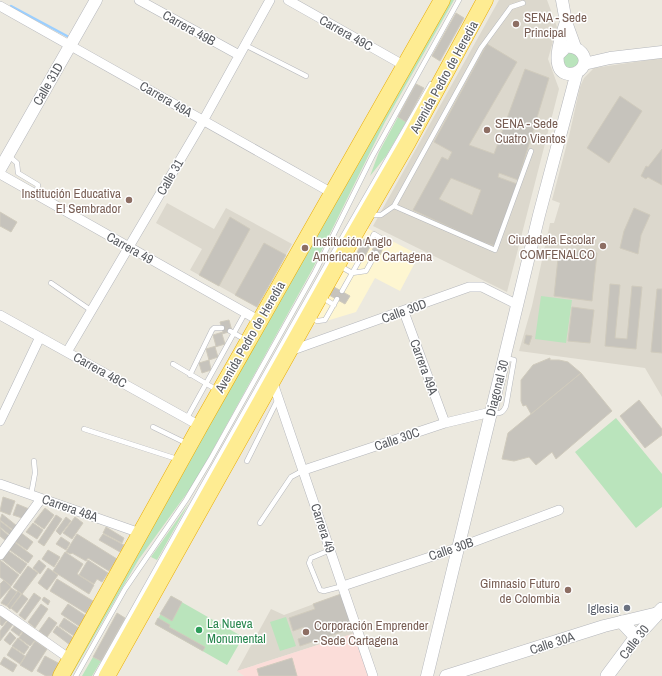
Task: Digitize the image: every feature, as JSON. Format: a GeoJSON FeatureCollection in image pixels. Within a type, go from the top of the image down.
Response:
{"type":"FeatureCollection","features":[{"type":"Feature","properties":{"kind":"highway","name":"Avenida Pedro de Heredia"},"geometry":{"type":"LineString","coordinates":[[61,676],[190,444],[194,422],[220,392],[442,0]]}},
{"type":"Feature","properties":{"kind":"highway","name":"Avenida Pedro de Heredia"},"geometry":{"type":"LineString","coordinates":[[107,676],[337,264],[408,142],[485,0]]}},
{"type":"Feature","properties":{"kind":"main road","name":"Calle 30"},"geometry":{"type":"LineString","coordinates":[[607,676],[636,637],[660,611]]}},
{"type":"Feature","properties":{"kind":"main road"},"geometry":{"type":"LineString","coordinates":[[622,622],[636,637]]}},
{"type":"Feature","properties":{"kind":"street","name":"Calle 31D"},"geometry":{"type":"LineString","coordinates":[[0,169],[96,0]]}},
{"type":"Feature","properties":{"kind":"street","name":"Carrera 49B"},"geometry":{"type":"LineString","coordinates":[[139,0],[239,55]]}},
{"type":"Feature","properties":{"kind":"street","name":"Calle 31"},"geometry":{"type":"LineString","coordinates":[[67,352],[203,120],[270,0]]}},
{"type":"Feature","properties":{"kind":"street","name":"Carrera 49C"},"geometry":{"type":"LineString","coordinates":[[288,0],[405,66]]}},
{"type":"Feature","properties":{"kind":"street"},"geometry":{"type":"LineString","coordinates":[[562,0],[566,22],[578,49],[584,57],[580,68]]}},
{"type":"Feature","properties":{"kind":"street","name":"Carrera 49A"},"geometry":{"type":"LineString","coordinates":[[0,6],[332,193]]}},
{"type":"Feature","properties":{"kind":"street"},"geometry":{"type":"LineString","coordinates":[[566,22],[557,62],[563,72],[570,74],[580,68],[610,58],[662,52]]}},
{"type":"Feature","properties":{"kind":"street"},"geometry":{"type":"LineString","coordinates":[[558,55],[566,47],[610,58]]}},
{"type":"Feature","properties":{"kind":"street","name":"Diagonal 30"},"geometry":{"type":"LineString","coordinates":[[428,676],[457,548],[491,412],[569,101],[580,68]]}},
{"type":"Feature","properties":{"kind":"street","name":"Diagonal 30"},"geometry":{"type":"LineString","coordinates":[[563,72],[569,101]]}},
{"type":"Feature","properties":{"kind":"street","name":"Carrera 49"},"geometry":{"type":"LineString","coordinates":[[0,174],[260,321]]}},
{"type":"Feature","properties":{"kind":"street","name":"Calle 30D"},"geometry":{"type":"LineString","coordinates":[[288,351],[476,287],[500,295],[518,305]]}},
{"type":"Feature","properties":{"kind":"street","name":"Carrera 49A"},"geometry":{"type":"LineString","coordinates":[[404,312],[445,423]]}},
{"type":"Feature","properties":{"kind":"street","name":"Carrera 48C"},"geometry":{"type":"LineString","coordinates":[[0,315],[194,422]]}},
{"type":"Feature","properties":{"kind":"street"},"geometry":{"type":"LineString","coordinates":[[0,421],[40,337]]}},
{"type":"Feature","properties":{"kind":"street","name":"Carrera 49"},"geometry":{"type":"LineString","coordinates":[[272,380],[304,470],[373,676]]}},
{"type":"Feature","properties":{"kind":"street","name":"Calle 30C"},"geometry":{"type":"LineString","coordinates":[[304,470],[445,423],[491,412]]}},
{"type":"Feature","properties":{"kind":"street","name":"Carrera 48A"},"geometry":{"type":"LineString","coordinates":[[0,484],[140,533]]}},
{"type":"Feature","properties":{"kind":"street"},"geometry":{"type":"LineString","coordinates":[[0,555],[42,499]]}},
{"type":"Feature","properties":{"kind":"street","name":"Calle 30B"},"geometry":{"type":"LineString","coordinates":[[343,586],[457,548],[559,510]]}},
{"type":"Feature","properties":{"kind":"street"},"geometry":{"type":"LineString","coordinates":[[0,610],[70,659]]}},
{"type":"Feature","properties":{"kind":"street","name":"Calle 30A"},"geometry":{"type":"LineString","coordinates":[[446,676],[660,611]]}},
{"type":"Feature","properties":{"kind":"lane"},"geometry":{"type":"LineString","coordinates":[[76,676],[125,588],[186,500],[207,466],[315,272],[372,157],[459,0]]}},
{"type":"Feature","properties":{"kind":"lane"},"geometry":{"type":"LineString","coordinates":[[366,214],[381,215],[394,206],[481,48],[511,6],[523,3]]}},
{"type":"Feature","properties":{"kind":"lane"},"geometry":{"type":"LineString","coordinates":[[245,45],[306,76]]}},
{"type":"Feature","properties":{"kind":"lane"},"geometry":{"type":"LineString","coordinates":[[96,676],[338,244],[432,82]]}},
{"type":"Feature","properties":{"kind":"lane"},"geometry":{"type":"LineString","coordinates":[[394,206],[495,250],[531,151]]}},
{"type":"Feature","properties":{"kind":"lane"},"geometry":{"type":"LineString","coordinates":[[8,155],[16,161],[18,173],[38,185],[36,195]]}},
{"type":"Feature","properties":{"kind":"lane"},"geometry":{"type":"LineString","coordinates":[[370,242],[374,234],[384,240],[380,246]]}},
{"type":"Feature","properties":{"kind":"lane"},"geometry":{"type":"LineString","coordinates":[[337,264],[352,273],[366,271],[376,253]]}},
{"type":"Feature","properties":{"kind":"lane"},"geometry":{"type":"LineString","coordinates":[[342,291],[359,261]]}},
{"type":"Feature","properties":{"kind":"lane"},"geometry":{"type":"LineString","coordinates":[[51,283],[92,311]]}},
{"type":"Feature","properties":{"kind":"lane"},"geometry":{"type":"LineString","coordinates":[[319,296],[334,305]]}},
{"type":"Feature","properties":{"kind":"lane"},"geometry":{"type":"LineString","coordinates":[[308,316],[317,321],[326,320],[337,299]]}},
{"type":"Feature","properties":{"kind":"lane"},"geometry":{"type":"LineString","coordinates":[[194,422],[206,384],[232,332],[245,313]]}},
{"type":"Feature","properties":{"kind":"lane"},"geometry":{"type":"LineString","coordinates":[[190,374],[212,330],[214,328],[222,328]]}},
{"type":"Feature","properties":{"kind":"lane"},"geometry":{"type":"LineString","coordinates":[[232,332],[248,341]]}},
{"type":"Feature","properties":{"kind":"lane"},"geometry":{"type":"LineString","coordinates":[[173,364],[220,392]]}},
{"type":"Feature","properties":{"kind":"lane"},"geometry":{"type":"LineString","coordinates":[[247,461],[279,398]]}},
{"type":"Feature","properties":{"kind":"lane"},"geometry":{"type":"LineString","coordinates":[[153,427],[190,444]]}},
{"type":"Feature","properties":{"kind":"lane"},"geometry":{"type":"LineString","coordinates":[[84,429],[181,460]]}},
{"type":"Feature","properties":{"kind":"lane"},"geometry":{"type":"LineString","coordinates":[[31,495],[35,473],[34,461]]}},
{"type":"Feature","properties":{"kind":"lane"},"geometry":{"type":"LineString","coordinates":[[260,523],[291,477],[304,470]]}},
{"type":"Feature","properties":{"kind":"lane"},"geometry":{"type":"LineString","coordinates":[[330,550],[311,558],[309,564],[320,590],[324,592],[343,586]]}},
{"type":"Feature","properties":{"kind":"shaded area","name":"SENA - Sede Cuatro Vientos"},"geometry":{"type":"Polygon","coordinates":[[[499,0],[547,0],[557,27],[548,59],[559,89],[507,292],[373,226],[499,0]]]}},
{"type":"Feature","properties":{"kind":"shaded area","name":"Ciudadela Escolar COMFENALCO"},"geometry":{"type":"Polygon","coordinates":[[[662,58],[662,397],[645,368],[519,351],[532,306],[550,223],[554,223],[560,203],[552,200],[580,87],[584,78],[594,68],[662,58]]]}},
{"type":"Feature","properties":{"kind":"shaded area"},"geometry":{"type":"Polygon","coordinates":[[[167,203],[214,229],[226,208],[292,244],[257,307],[190,270],[202,249],[156,223],[167,203]]]}},
{"type":"Feature","properties":{"kind":"shaded area"},"geometry":{"type":"Polygon","coordinates":[[[365,227],[419,255],[400,291],[375,278],[356,312],[310,326],[365,227]]]}},
{"type":"Feature","properties":{"kind":"shaded area","name":"Corporación Emprender - Sede Cartagena"},"geometry":{"type":"Polygon","coordinates":[[[341,594],[355,633],[237,671],[271,609],[284,615],[341,594]]]}},
{"type":"Feature","properties":{"kind":"shaded area"},"geometry":{"type":"Polygon","coordinates":[[[355,633],[369,676],[244,676],[237,671],[355,633]]]}},
{"type":"Feature","properties":{"kind":"green space"},"geometry":{"type":"Polygon","coordinates":[[[448,0],[454,0],[385,122],[313,268],[195,482],[139,559],[71,676],[66,676],[448,0]]]}},
{"type":"Feature","properties":{"kind":"green space"},"geometry":{"type":"Polygon","coordinates":[[[569,51],[579,57],[578,66],[569,70],[560,59],[569,51]]]}},
{"type":"Feature","properties":{"kind":"green space"},"geometry":{"type":"Polygon","coordinates":[[[398,117],[406,122],[386,156],[370,176],[379,152],[398,117]]]}},
{"type":"Feature","properties":{"kind":"green space"},"geometry":{"type":"Polygon","coordinates":[[[541,296],[572,300],[566,343],[535,339],[541,296]]]}},
{"type":"Feature","properties":{"kind":"green space"},"geometry":{"type":"Polygon","coordinates":[[[616,418],[662,474],[662,507],[636,528],[575,452],[616,418]]]}},
{"type":"Feature","properties":{"kind":"green space"},"geometry":{"type":"Polygon","coordinates":[[[189,503],[157,560],[151,557],[189,503]]]}},
{"type":"Feature","properties":{"kind":"green space","name":"La Nueva Monumental"},"geometry":{"type":"Polygon","coordinates":[[[171,596],[243,637],[227,665],[155,624],[171,596]]]}},
{"type":"Feature","properties":{"kind":"green space"},"geometry":{"type":"Polygon","coordinates":[[[286,617],[296,646],[280,651],[270,622],[286,617]]]}},
{"type":"Feature","properties":{"kind":"green space"},"geometry":{"type":"Polygon","coordinates":[[[93,657],[101,661],[92,676],[82,676],[93,657]]]}},
{"type":"Feature","properties":{"kind":"building"},"geometry":{"type":"Polygon","coordinates":[[[456,13],[464,18],[440,61],[432,56],[456,13]]]}},
{"type":"Feature","properties":{"kind":"building"},"geometry":{"type":"Polygon","coordinates":[[[487,44],[517,62],[469,145],[494,154],[525,69],[549,78],[518,180],[499,173],[498,177],[517,184],[495,246],[480,241],[413,210],[442,157],[448,160],[452,152],[434,142],[487,44]],[[451,178],[439,199],[472,215],[481,190],[451,178]]]}},
{"type":"Feature","properties":{"kind":"building"},"geometry":{"type":"Polygon","coordinates":[[[416,84],[424,88],[406,122],[398,117],[416,84]]]}},
{"type":"Feature","properties":{"kind":"building"},"geometry":{"type":"Polygon","coordinates":[[[620,96],[642,111],[609,163],[587,148],[620,96]]]}},
{"type":"Feature","properties":{"kind":"building"},"geometry":{"type":"Polygon","coordinates":[[[662,149],[662,185],[648,177],[646,179],[641,176],[646,166],[648,167],[662,149]]]}},
{"type":"Feature","properties":{"kind":"building"},"geometry":{"type":"Polygon","coordinates":[[[634,208],[650,215],[641,235],[638,254],[620,248],[624,231],[634,208]]]}},
{"type":"Feature","properties":{"kind":"building"},"geometry":{"type":"Polygon","coordinates":[[[0,212],[17,222],[11,232],[0,226],[0,212]]]}},
{"type":"Feature","properties":{"kind":"building"},"geometry":{"type":"Polygon","coordinates":[[[230,217],[250,229],[219,286],[199,275],[230,217]]]}},
{"type":"Feature","properties":{"kind":"building"},"geometry":{"type":"Polygon","coordinates":[[[364,239],[372,243],[362,262],[354,258],[364,239]]]}},
{"type":"Feature","properties":{"kind":"building"},"geometry":{"type":"Polygon","coordinates":[[[264,243],[286,255],[257,307],[235,295],[264,243]]]}},
{"type":"Feature","properties":{"kind":"building"},"geometry":{"type":"Polygon","coordinates":[[[375,244],[383,248],[380,255],[372,251],[375,244]]]}},
{"type":"Feature","properties":{"kind":"building"},"geometry":{"type":"Polygon","coordinates":[[[559,249],[597,253],[592,301],[554,296],[559,249]]]}},
{"type":"Feature","properties":{"kind":"building"},"geometry":{"type":"Polygon","coordinates":[[[610,284],[620,285],[615,338],[627,339],[632,286],[642,287],[636,349],[605,346],[610,284]]]}},
{"type":"Feature","properties":{"kind":"building"},"geometry":{"type":"Polygon","coordinates":[[[334,287],[350,296],[345,304],[329,295],[334,287]]]}},
{"type":"Feature","properties":{"kind":"building"},"geometry":{"type":"Polygon","coordinates":[[[657,289],[662,289],[662,353],[651,352],[657,289]]]}},
{"type":"Feature","properties":{"kind":"building"},"geometry":{"type":"Polygon","coordinates":[[[572,307],[594,310],[590,343],[568,341],[572,307]]]}},
{"type":"Feature","properties":{"kind":"building"},"geometry":{"type":"Polygon","coordinates":[[[229,320],[232,331],[222,334],[225,344],[215,347],[218,357],[209,360],[206,349],[216,346],[213,335],[223,332],[220,322],[229,320]]]}},
{"type":"Feature","properties":{"kind":"building"},"geometry":{"type":"Polygon","coordinates":[[[526,335],[532,336],[529,345],[524,343],[526,335]]]}},
{"type":"Feature","properties":{"kind":"building"},"geometry":{"type":"Polygon","coordinates":[[[550,358],[550,360],[568,362],[581,373],[531,414],[526,405],[523,406],[521,401],[521,380],[533,365],[550,358]]]}},
{"type":"Feature","properties":{"kind":"building"},"geometry":{"type":"Polygon","coordinates":[[[209,360],[211,370],[202,373],[199,363],[209,360]]]}},
{"type":"Feature","properties":{"kind":"building"},"geometry":{"type":"Polygon","coordinates":[[[581,373],[612,411],[556,459],[552,452],[536,465],[529,457],[514,461],[502,459],[508,433],[581,373]]]}},
{"type":"Feature","properties":{"kind":"building"},"geometry":{"type":"Polygon","coordinates":[[[639,400],[662,429],[662,435],[645,448],[620,416],[639,400]]]}},
{"type":"Feature","properties":{"kind":"building"},"geometry":{"type":"Polygon","coordinates":[[[3,497],[15,501],[10,515],[0,511],[3,497]]]}},
{"type":"Feature","properties":{"kind":"building"},"geometry":{"type":"Polygon","coordinates":[[[17,504],[29,509],[25,519],[13,515],[17,504]]]}},
{"type":"Feature","properties":{"kind":"building"},"geometry":{"type":"Polygon","coordinates":[[[45,508],[54,515],[44,529],[34,522],[45,508]]]}},
{"type":"Feature","properties":{"kind":"building"},"geometry":{"type":"Polygon","coordinates":[[[2,514],[17,526],[13,530],[0,520],[2,514]]]}},
{"type":"Feature","properties":{"kind":"building"},"geometry":{"type":"Polygon","coordinates":[[[56,515],[62,519],[44,546],[38,542],[56,515]]]}},
{"type":"Feature","properties":{"kind":"building"},"geometry":{"type":"Polygon","coordinates":[[[66,517],[71,521],[60,535],[56,531],[66,517]]]}},
{"type":"Feature","properties":{"kind":"building"},"geometry":{"type":"Polygon","coordinates":[[[75,517],[83,523],[72,539],[63,533],[75,517]]]}},
{"type":"Feature","properties":{"kind":"building"},"geometry":{"type":"Polygon","coordinates":[[[0,521],[13,531],[10,535],[0,527],[0,521]]]}},
{"type":"Feature","properties":{"kind":"building"},"geometry":{"type":"Polygon","coordinates":[[[33,523],[43,530],[37,539],[26,532],[33,523]]]}},
{"type":"Feature","properties":{"kind":"building"},"geometry":{"type":"Polygon","coordinates":[[[106,527],[124,538],[122,543],[103,533],[106,527]]]}},
{"type":"Feature","properties":{"kind":"building"},"geometry":{"type":"Polygon","coordinates":[[[0,528],[9,536],[6,541],[0,536],[0,528]]]}},
{"type":"Feature","properties":{"kind":"building"},"geometry":{"type":"Polygon","coordinates":[[[20,532],[33,542],[27,550],[14,541],[20,532]]]}},
{"type":"Feature","properties":{"kind":"building"},"geometry":{"type":"Polygon","coordinates":[[[77,534],[117,559],[109,571],[88,558],[86,561],[72,553],[66,552],[77,534]]]}},
{"type":"Feature","properties":{"kind":"building"},"geometry":{"type":"Polygon","coordinates":[[[103,534],[124,545],[120,552],[99,540],[103,534]]]}},
{"type":"Feature","properties":{"kind":"building"},"geometry":{"type":"Polygon","coordinates":[[[61,537],[70,543],[66,550],[56,544],[61,537]]]}},
{"type":"Feature","properties":{"kind":"building"},"geometry":{"type":"Polygon","coordinates":[[[13,541],[33,556],[28,563],[7,548],[13,541]]]}},
{"type":"Feature","properties":{"kind":"building"},"geometry":{"type":"Polygon","coordinates":[[[6,549],[27,564],[20,574],[0,558],[6,549]]]}},
{"type":"Feature","properties":{"kind":"building"},"geometry":{"type":"Polygon","coordinates":[[[48,550],[60,557],[54,567],[42,559],[48,550]]]}},
{"type":"Feature","properties":{"kind":"building"},"geometry":{"type":"Polygon","coordinates":[[[65,552],[83,564],[77,574],[94,585],[89,594],[53,571],[65,552]]]}},
{"type":"Feature","properties":{"kind":"building"},"geometry":{"type":"Polygon","coordinates":[[[0,560],[19,575],[11,586],[0,577],[0,560]]]}},
{"type":"Feature","properties":{"kind":"building"},"geometry":{"type":"Polygon","coordinates":[[[39,560],[46,566],[40,574],[33,568],[39,560]]]}},
{"type":"Feature","properties":{"kind":"building"},"geometry":{"type":"Polygon","coordinates":[[[88,560],[108,573],[102,582],[97,579],[94,584],[79,575],[88,560]]]}},
{"type":"Feature","properties":{"kind":"building"},"geometry":{"type":"Polygon","coordinates":[[[28,566],[38,573],[22,594],[13,587],[28,566]]]}},
{"type":"Feature","properties":{"kind":"building"},"geometry":{"type":"Polygon","coordinates":[[[48,568],[58,575],[47,590],[38,583],[48,568]]]}},
{"type":"Feature","properties":{"kind":"building"},"geometry":{"type":"Polygon","coordinates":[[[57,579],[93,601],[86,613],[50,591],[57,579]]]}},
{"type":"Feature","properties":{"kind":"building"},"geometry":{"type":"Polygon","coordinates":[[[4,580],[11,587],[0,599],[0,584],[4,580]]]}},
{"type":"Feature","properties":{"kind":"building"},"geometry":{"type":"Polygon","coordinates":[[[11,588],[17,592],[7,606],[1,603],[11,588]]]}},
{"type":"Feature","properties":{"kind":"building"},"geometry":{"type":"Polygon","coordinates":[[[18,591],[21,594],[10,609],[7,606],[18,591]]]}},
{"type":"Feature","properties":{"kind":"building"},"geometry":{"type":"Polygon","coordinates":[[[34,593],[41,598],[25,620],[19,615],[34,593]]]}},
{"type":"Feature","properties":{"kind":"building"},"geometry":{"type":"Polygon","coordinates":[[[22,594],[28,599],[17,613],[11,608],[22,594]]]}},
{"type":"Feature","properties":{"kind":"building"},"geometry":{"type":"Polygon","coordinates":[[[341,594],[353,628],[300,646],[298,639],[307,636],[304,627],[293,631],[289,618],[315,609],[313,604],[341,594]]]}},
{"type":"Feature","properties":{"kind":"building"},"geometry":{"type":"Polygon","coordinates":[[[171,596],[182,602],[172,621],[160,614],[171,596]]]}},
{"type":"Feature","properties":{"kind":"building"},"geometry":{"type":"Polygon","coordinates":[[[44,597],[50,601],[48,605],[42,600],[44,597]]]}},
{"type":"Feature","properties":{"kind":"building"},"geometry":{"type":"Polygon","coordinates":[[[41,604],[48,609],[35,628],[28,622],[41,604]]]}},
{"type":"Feature","properties":{"kind":"building"},"geometry":{"type":"Polygon","coordinates":[[[68,604],[86,616],[79,626],[61,614],[68,604]]]}},
{"type":"Feature","properties":{"kind":"building"},"geometry":{"type":"Polygon","coordinates":[[[117,613],[125,618],[101,661],[93,657],[117,613]]]}},
{"type":"Feature","properties":{"kind":"building"},"geometry":{"type":"Polygon","coordinates":[[[0,615],[7,620],[2,626],[0,624],[0,615]]]}},
{"type":"Feature","properties":{"kind":"building"},"geometry":{"type":"Polygon","coordinates":[[[49,617],[57,623],[47,637],[39,631],[49,617]]]}},
{"type":"Feature","properties":{"kind":"building"},"geometry":{"type":"Polygon","coordinates":[[[64,618],[79,628],[74,636],[59,626],[64,618]]]}},
{"type":"Feature","properties":{"kind":"building"},"geometry":{"type":"Polygon","coordinates":[[[158,618],[170,625],[169,627],[205,647],[203,651],[155,624],[158,618]]]}},
{"type":"Feature","properties":{"kind":"building"},"geometry":{"type":"Polygon","coordinates":[[[9,619],[14,623],[0,641],[0,631],[9,619]]]}},
{"type":"Feature","properties":{"kind":"building"},"geometry":{"type":"Polygon","coordinates":[[[16,624],[23,630],[19,636],[11,630],[16,624]]]}},
{"type":"Feature","properties":{"kind":"building"},"geometry":{"type":"Polygon","coordinates":[[[57,626],[75,639],[70,645],[53,632],[57,626]]]}},
{"type":"Feature","properties":{"kind":"building"},"geometry":{"type":"Polygon","coordinates":[[[24,630],[36,639],[30,646],[19,638],[24,630]]]}},
{"type":"Feature","properties":{"kind":"building"},"geometry":{"type":"Polygon","coordinates":[[[10,632],[16,638],[10,645],[4,640],[10,632]]]}},
{"type":"Feature","properties":{"kind":"building"},"geometry":{"type":"Polygon","coordinates":[[[18,638],[29,647],[24,654],[12,646],[18,638]]]}},
{"type":"Feature","properties":{"kind":"building"},"geometry":{"type":"Polygon","coordinates":[[[35,641],[47,649],[32,672],[20,665],[35,641]]]}},
{"type":"Feature","properties":{"kind":"building"},"geometry":{"type":"Polygon","coordinates":[[[12,647],[25,656],[20,664],[7,655],[12,647]]]}},
{"type":"Feature","properties":{"kind":"building"},"geometry":{"type":"Polygon","coordinates":[[[45,656],[60,664],[53,676],[46,676],[37,671],[45,656]]]}},
{"type":"Feature","properties":{"kind":"building"},"geometry":{"type":"Polygon","coordinates":[[[4,657],[17,665],[13,672],[0,664],[4,657]]]}},
{"type":"Feature","properties":{"kind":"building"},"geometry":{"type":"Polygon","coordinates":[[[292,658],[297,676],[259,676],[257,669],[292,658]]]}},
{"type":"Feature","properties":{"kind":"waterway"},"geometry":{"type":"LineString","coordinates":[[11,6],[67,36]]}},
{"type":"Feature","properties":{"kind":"place","name":"SENA - Sede Principal"},"geometry":{"type":"Point","coordinates":[516,24]}},
{"type":"Feature","properties":{"kind":"place","name":"SENA - Sede Cuatro Vientos"},"geometry":{"type":"Point","coordinates":[487,130]}},
{"type":"Feature","properties":{"kind":"place","name":"Institución Educativa El Sembrador"},"geometry":{"type":"Point","coordinates":[129,200]}},
{"type":"Feature","properties":{"kind":"place","name":"Ciudadela Escolar COMFENALCO"},"geometry":{"type":"Point","coordinates":[603,246]}},
{"type":"Feature","properties":{"kind":"place","name":"Institución Anglo Americano de Cartagena"},"geometry":{"type":"Point","coordinates":[305,248]}},
{"type":"Feature","properties":{"kind":"place","name":"Gimnasio Futuro de Colombia"},"geometry":{"type":"Point","coordinates":[568,590]}},
{"type":"Feature","properties":{"kind":"place","name":"Iglesia"},"geometry":{"type":"Point","coordinates":[627,608]}},
{"type":"Feature","properties":{"kind":"place","name":"La Nueva Monumental"},"geometry":{"type":"Point","coordinates":[199,630]}},
{"type":"Feature","properties":{"kind":"place","name":"Corporación Emprender - Sede Cartagena"},"geometry":{"type":"Point","coordinates":[306,632]}}]}
